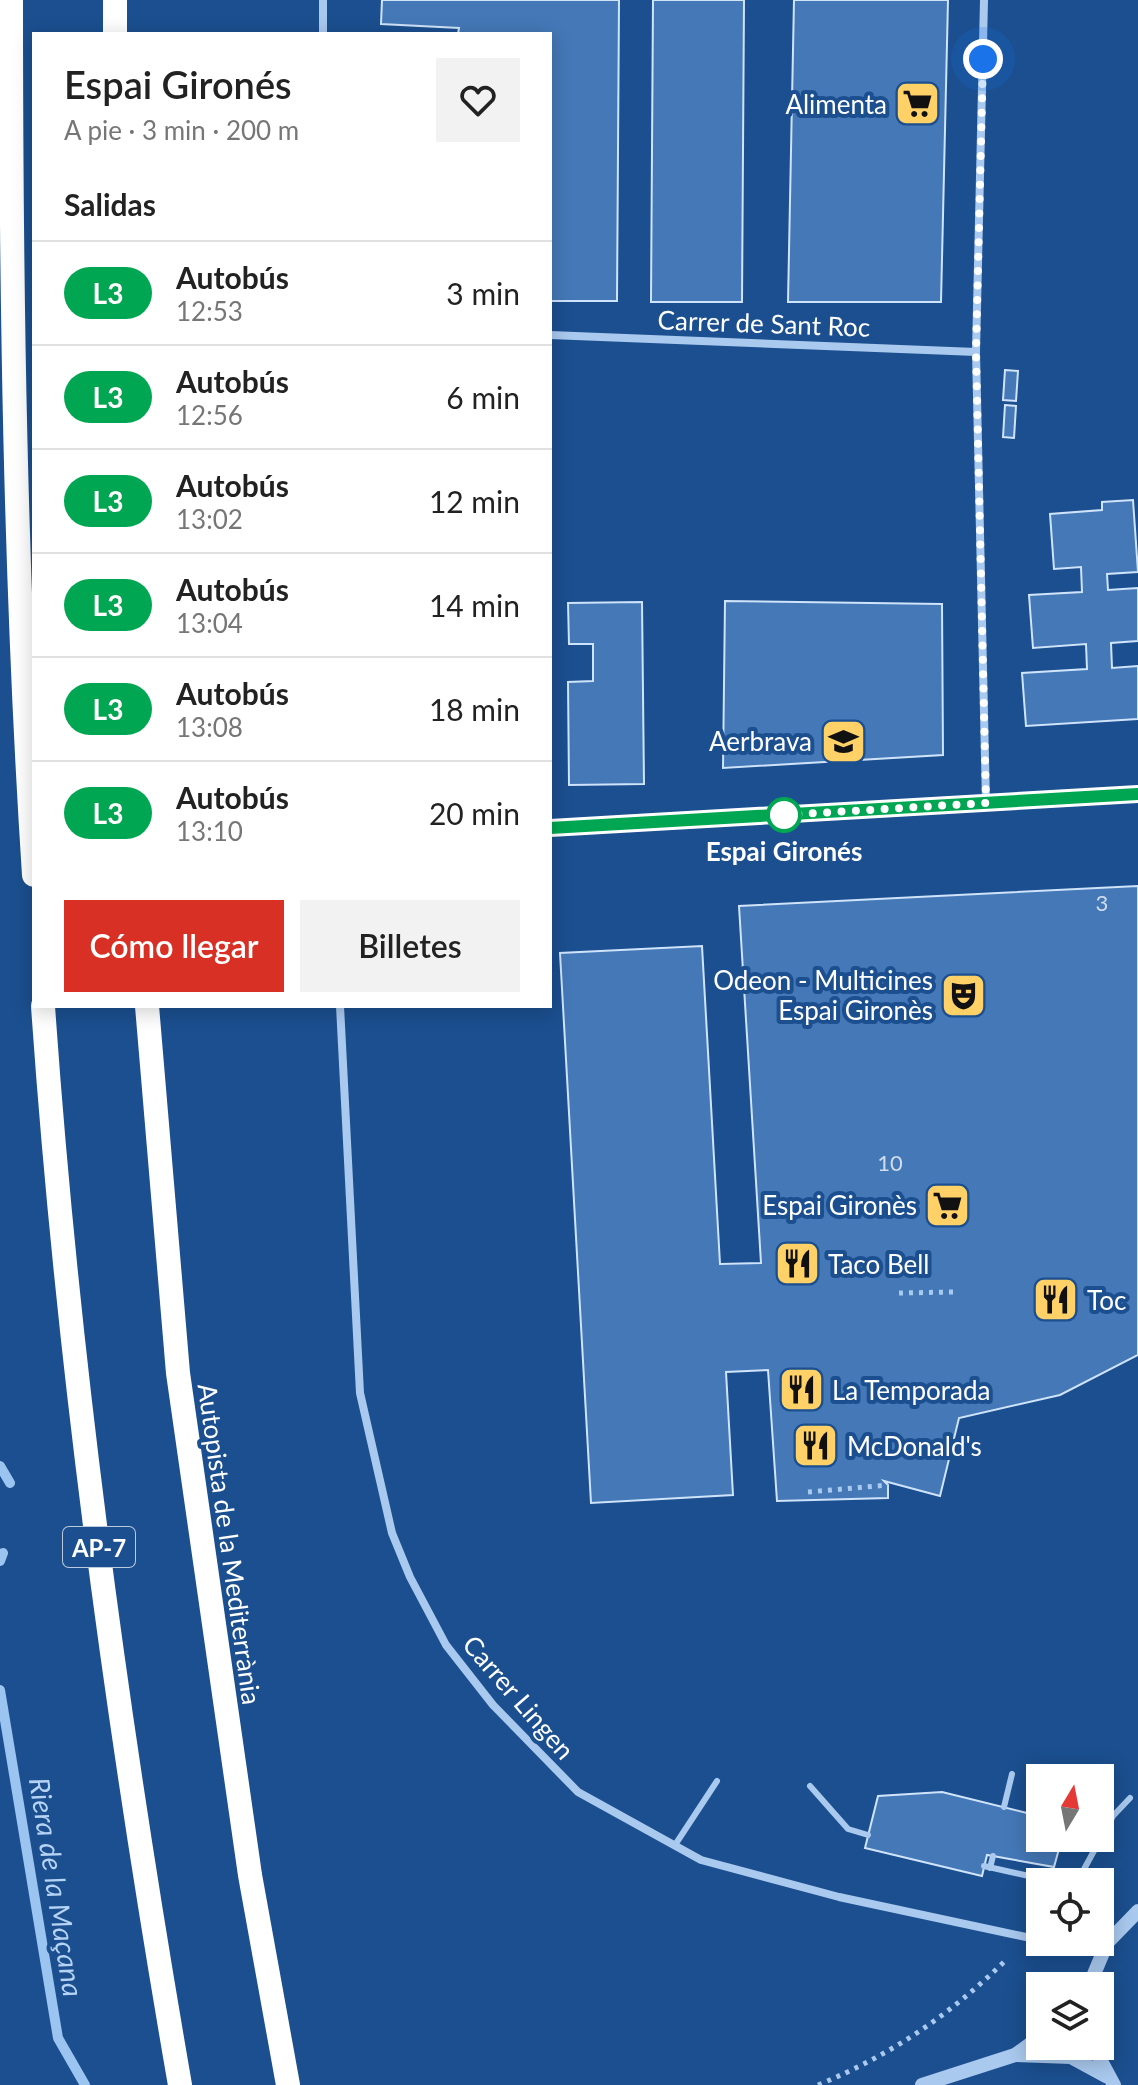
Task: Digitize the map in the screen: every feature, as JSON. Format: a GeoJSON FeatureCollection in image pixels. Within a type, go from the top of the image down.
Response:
{"type":"FeatureCollection","features":[{"type":"Feature","properties":{"kind":"highway"},"geometry":{"type":"LineString","coordinates":[[11,0],[15,437],[22,690],[32,844]]}},
{"type":"Feature","properties":{"kind":"highway"},"geometry":{"type":"LineString","coordinates":[[115,0],[115,32]]}},
{"type":"Feature","properties":{"kind":"highway","name":"AP-7"},"geometry":{"type":"LineString","coordinates":[[43,1008],[53,1149],[107,1607],[146,1891],[180,2085]]}},
{"type":"Feature","properties":{"kind":"highway","name":"Autopista de la Mediterrània"},"geometry":{"type":"LineString","coordinates":[[147,1008],[182,1404],[245,1843],[288,2085]]}},
{"type":"Feature","properties":{"kind":"street"},"geometry":{"type":"LineString","coordinates":[[323,0],[323,32]]}},
{"type":"Feature","properties":{"kind":"street"},"geometry":{"type":"LineString","coordinates":[[984,0],[976,352],[986,803]]}},
{"type":"Feature","properties":{"kind":"street","name":"Carrer de Sant Roc"},"geometry":{"type":"LineString","coordinates":[[552,335],[976,352]]}},
{"type":"Feature","properties":{"kind":"street"},"geometry":{"type":"LineString","coordinates":[[552,828],[1138,794]]}},
{"type":"Feature","properties":{"kind":"street","name":"Carrer Lingen"},"geometry":{"type":"LineString","coordinates":[[340,1008],[360,1393],[392,1533],[410,1577],[446,1645],[493,1705],[578,1792],[701,1860],[839,1897],[1026,1937]]}},
{"type":"Feature","properties":{"kind":"street"},"geometry":{"type":"LineString","coordinates":[[1114,1936],[1138,1911]]}},
{"type":"Feature","properties":{"kind":"street"},"geometry":{"type":"LineString","coordinates":[[922,2085],[1015,2055],[1026,2047]]}},
{"type":"Feature","properties":{"kind":"street"},"geometry":{"type":"LineString","coordinates":[[1015,2055],[1071,2057],[1110,2081]]}},
{"type":"Feature","properties":{"kind":"street"},"geometry":{"type":"LineString","coordinates":[[1100,2060],[1110,2081]]}},
{"type":"Feature","properties":{"kind":"lane"},"geometry":{"type":"LineString","coordinates":[[1004,1807],[1012,1774]]}},
{"type":"Feature","properties":{"kind":"lane"},"geometry":{"type":"LineString","coordinates":[[675,1845],[717,1781]]}},
{"type":"Feature","properties":{"kind":"lane"},"geometry":{"type":"LineString","coordinates":[[810,1786],[848,1829],[868,1835]]}},
{"type":"Feature","properties":{"kind":"lane"},"geometry":{"type":"LineString","coordinates":[[1085,1868],[1113,1816],[1130,1798]]}},
{"type":"Feature","properties":{"kind":"lane"},"geometry":{"type":"LineString","coordinates":[[993,1856],[987,1867],[1026,1875]]}},
{"type":"Feature","properties":{"kind":"path"},"geometry":{"type":"LineString","coordinates":[[899,1293],[953,1292]]}},
{"type":"Feature","properties":{"kind":"path"},"geometry":{"type":"LineString","coordinates":[[808,1492],[888,1485]]}},
{"type":"Feature","properties":{"kind":"path"},"geometry":{"type":"LineString","coordinates":[[818,2085],[900,2047],[981,1984],[1008,1958]]}},
{"type":"Feature","properties":{"kind":"building"},"geometry":{"type":"Polygon","coordinates":[[[382,0],[619,0],[617,301],[552,301],[552,32],[458,32],[459,28],[381,24],[382,0]]]}},
{"type":"Feature","properties":{"kind":"building"},"geometry":{"type":"Polygon","coordinates":[[[653,0],[744,0],[742,302],[651,302],[653,0]]]}},
{"type":"Feature","properties":{"kind":"building"},"geometry":{"type":"Polygon","coordinates":[[[794,0],[948,0],[941,302],[788,302],[794,0]]]}},
{"type":"Feature","properties":{"kind":"building"},"geometry":{"type":"Polygon","coordinates":[[[1005,370],[1018,371],[1016,401],[1003,400],[1005,370]]]}},
{"type":"Feature","properties":{"kind":"building"},"geometry":{"type":"Polygon","coordinates":[[[1005,405],[1016,406],[1014,438],[1003,437],[1005,405]]]}},
{"type":"Feature","properties":{"kind":"building"},"geometry":{"type":"Polygon","coordinates":[[[1133,500],[1138,572],[1107,574],[1108,590],[1138,588],[1138,641],[1111,643],[1112,668],[1138,666],[1138,719],[1026,726],[1022,673],[1087,669],[1086,644],[1033,648],[1029,595],[1082,592],[1081,567],[1054,569],[1050,514],[1102,510],[1102,502],[1133,500]]]}},
{"type":"Feature","properties":{"kind":"building"},"geometry":{"type":"Polygon","coordinates":[[[725,601],[942,604],[943,755],[723,768],[725,601]]]}},
{"type":"Feature","properties":{"kind":"building"},"geometry":{"type":"Polygon","coordinates":[[[642,602],[644,784],[569,785],[568,682],[593,681],[593,644],[569,644],[568,603],[642,602]]]}},
{"type":"Feature","properties":{"kind":"building","name":"Espai Gironès"},"geometry":{"type":"Polygon","coordinates":[[[1138,886],[1138,1355],[1060,1395],[959,1418],[940,1496],[884,1481],[888,1485],[888,1498],[777,1501],[768,1370],[726,1372],[733,1495],[591,1503],[560,953],[702,946],[720,1264],[761,1263],[739,906],[1138,886]]]}},
{"type":"Feature","properties":{"kind":"building"},"geometry":{"type":"Polygon","coordinates":[[[942,1792],[1026,1813],[1026,1852],[1058,1852],[1054,1867],[987,1855],[982,1876],[865,1848],[878,1796],[942,1792]]]}},
{"type":"Feature","properties":{"kind":"waterway"},"geometry":{"type":"LineString","coordinates":[[0,1466],[10,1483]]}},
{"type":"Feature","properties":{"kind":"waterway","name":"Riera de la Maçana"},"geometry":{"type":"LineString","coordinates":[[0,1561],[3,1553]]}},
{"type":"Feature","properties":{"kind":"waterway","name":"Riera de la Maçana"},"geometry":{"type":"LineString","coordinates":[[0,1690],[58,2038],[85,2085]]}},
{"type":"Feature","properties":{"kind":"bus line","name":"L3"},"geometry":{"type":"LineString","coordinates":[[552,828],[1138,794]]}},
{"type":"Feature","properties":{"kind":"place","name":"Alimenta"},"geometry":{"type":"Point","coordinates":[918,104]}},
{"type":"Feature","properties":{"kind":"place","name":"Aerbrava"},"geometry":{"type":"Point","coordinates":[843,741]}},
{"type":"Feature","properties":{"kind":"place","name":"Espai Gironés"},"geometry":{"type":"Point","coordinates":[784,815]}},
{"type":"Feature","properties":{"kind":"place","name":"Odeon - Multicines Espai Gironès"},"geometry":{"type":"Point","coordinates":[964,995]}},
{"type":"Feature","properties":{"kind":"place","name":"Espai Gironès"},"geometry":{"type":"Point","coordinates":[948,1205]}},
{"type":"Feature","properties":{"kind":"place","name":"Taco Bell"},"geometry":{"type":"Point","coordinates":[797,1264]}},
{"type":"Feature","properties":{"kind":"place","name":"Toc"},"geometry":{"type":"Point","coordinates":[1056,1300]}},
{"type":"Feature","properties":{"kind":"place","name":"La Temporada"},"geometry":{"type":"Point","coordinates":[801,1390]}},
{"type":"Feature","properties":{"kind":"place","name":"McDonald's"},"geometry":{"type":"Point","coordinates":[816,1446]}},
{"type":"Feature","properties":{"kind":"route"},"geometry":{"type":"LineString","coordinates":[[784,815],[986,803],[976,352],[983,59]]}}]}
